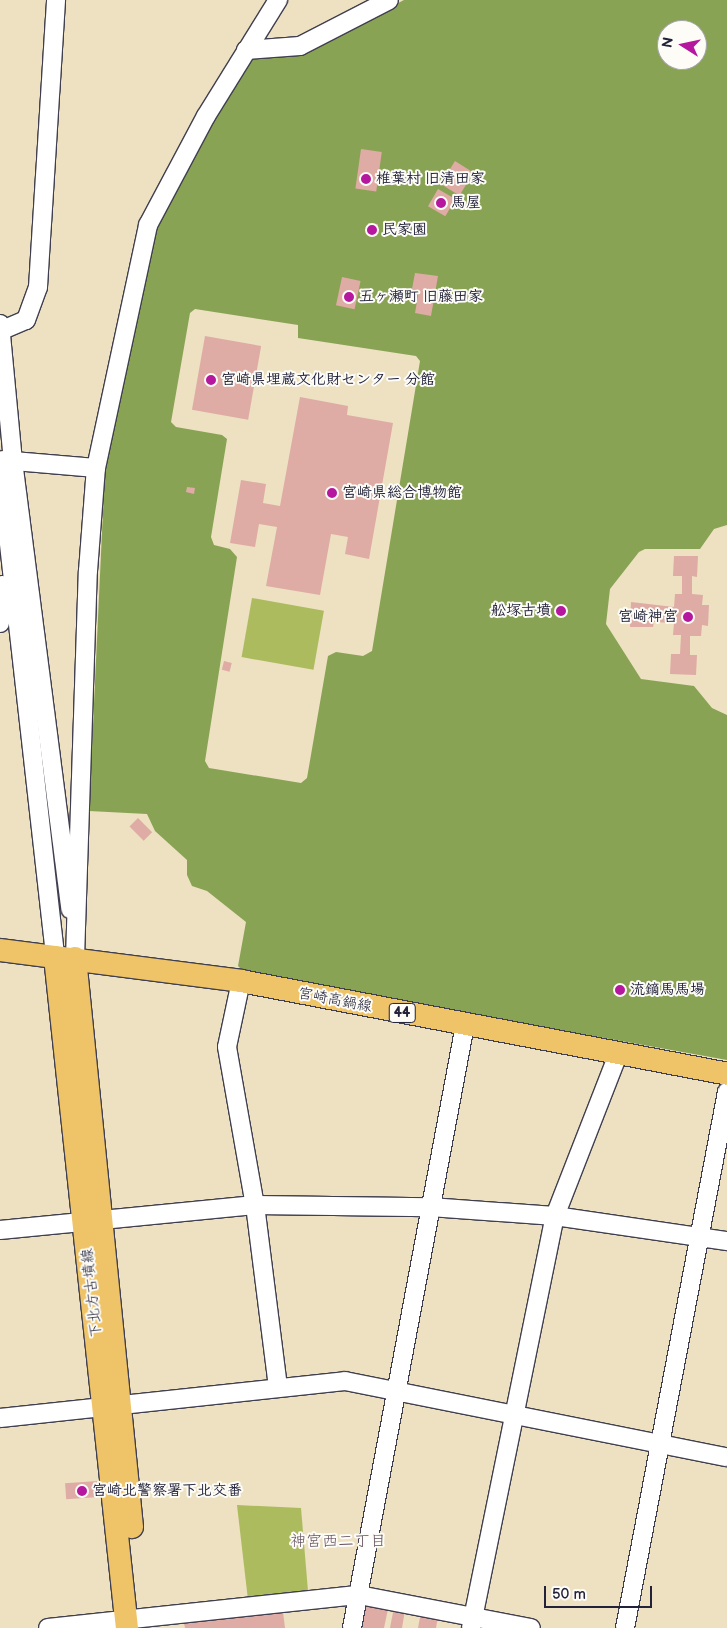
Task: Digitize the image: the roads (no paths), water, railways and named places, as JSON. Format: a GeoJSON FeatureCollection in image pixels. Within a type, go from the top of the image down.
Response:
{"type":"FeatureCollection","features":[{"type":"Feature","properties":{"kind":"main road","name":"宮崎高鍋線"},"geometry":{"type":"LineString","coordinates":[[0,950],[242,981],[727,1074]]}},
{"type":"Feature","properties":{"kind":"main road","name":"下北方古墳線"},"geometry":{"type":"LineString","coordinates":[[65,958],[134,1623]]}},
{"type":"Feature","properties":{"kind":"street"},"geometry":{"type":"LineString","coordinates":[[0,623],[5,584],[0,329],[26,320],[38,287],[56,0]]}},
{"type":"Feature","properties":{"kind":"street"},"geometry":{"type":"LineString","coordinates":[[65,958],[96,468],[148,225],[206,116],[278,0]]}},
{"type":"Feature","properties":{"kind":"street"},"geometry":{"type":"LineString","coordinates":[[246,50],[300,46],[389,0]]}},
{"type":"Feature","properties":{"kind":"street"},"geometry":{"type":"LineString","coordinates":[[4,462],[96,468]]}},
{"type":"Feature","properties":{"kind":"street"},"geometry":{"type":"LineString","coordinates":[[4,462],[65,958]]}},
{"type":"Feature","properties":{"kind":"street"},"geometry":{"type":"LineString","coordinates":[[5,584],[65,958]]}},
{"type":"Feature","properties":{"kind":"street"},"geometry":{"type":"LineString","coordinates":[[242,981],[227,1047],[255,1205],[278,1388]]}},
{"type":"Feature","properties":{"kind":"street"},"geometry":{"type":"LineString","coordinates":[[352,1628],[465,1025]]}},
{"type":"Feature","properties":{"kind":"street"},"geometry":{"type":"LineString","coordinates":[[472,1622],[513,1413],[555,1216],[618,1054]]}},
{"type":"Feature","properties":{"kind":"street"},"geometry":{"type":"LineString","coordinates":[[624,1628],[697,1237],[727,1092]]}},
{"type":"Feature","properties":{"kind":"street"},"geometry":{"type":"LineString","coordinates":[[0,1230],[255,1205],[430,1207],[555,1216],[727,1241]]}},
{"type":"Feature","properties":{"kind":"street"},"geometry":{"type":"LineString","coordinates":[[0,1418],[345,1381],[727,1457]]}},
{"type":"Feature","properties":{"kind":"street"},"geometry":{"type":"LineString","coordinates":[[48,1628],[134,1623],[358,1595],[472,1622],[531,1628]]}},
{"type":"Feature","properties":{"kind":"place","name":"椎葉村 旧清田家"},"geometry":{"type":"Point","coordinates":[366,179]}},
{"type":"Feature","properties":{"kind":"place","name":"馬屋"},"geometry":{"type":"Point","coordinates":[441,203]}},
{"type":"Feature","properties":{"kind":"place","name":"民家園"},"geometry":{"type":"Point","coordinates":[372,230]}},
{"type":"Feature","properties":{"kind":"place","name":"五ヶ瀬町 旧藤田家"},"geometry":{"type":"Point","coordinates":[349,297]}},
{"type":"Feature","properties":{"kind":"place","name":"宮崎県埋蔵文化財センター 分館"},"geometry":{"type":"Point","coordinates":[211,380]}},
{"type":"Feature","properties":{"kind":"place","name":"宮崎県総合博物館"},"geometry":{"type":"Point","coordinates":[332,493]}},
{"type":"Feature","properties":{"kind":"place","name":"舩塚古墳"},"geometry":{"type":"Point","coordinates":[561,611]}},
{"type":"Feature","properties":{"kind":"place","name":"宮崎神宮"},"geometry":{"type":"Point","coordinates":[688,617]}},
{"type":"Feature","properties":{"kind":"place","name":"流鏑馬馬場"},"geometry":{"type":"Point","coordinates":[620,990]}},
{"type":"Feature","properties":{"kind":"place","name":"宮崎北警察署下北交番"},"geometry":{"type":"Point","coordinates":[82,1491]}},
{"type":"Feature","properties":{"kind":"district","name":"神宮西二丁目"},"geometry":{"type":"Point","coordinates":[338,1542]}}]}
